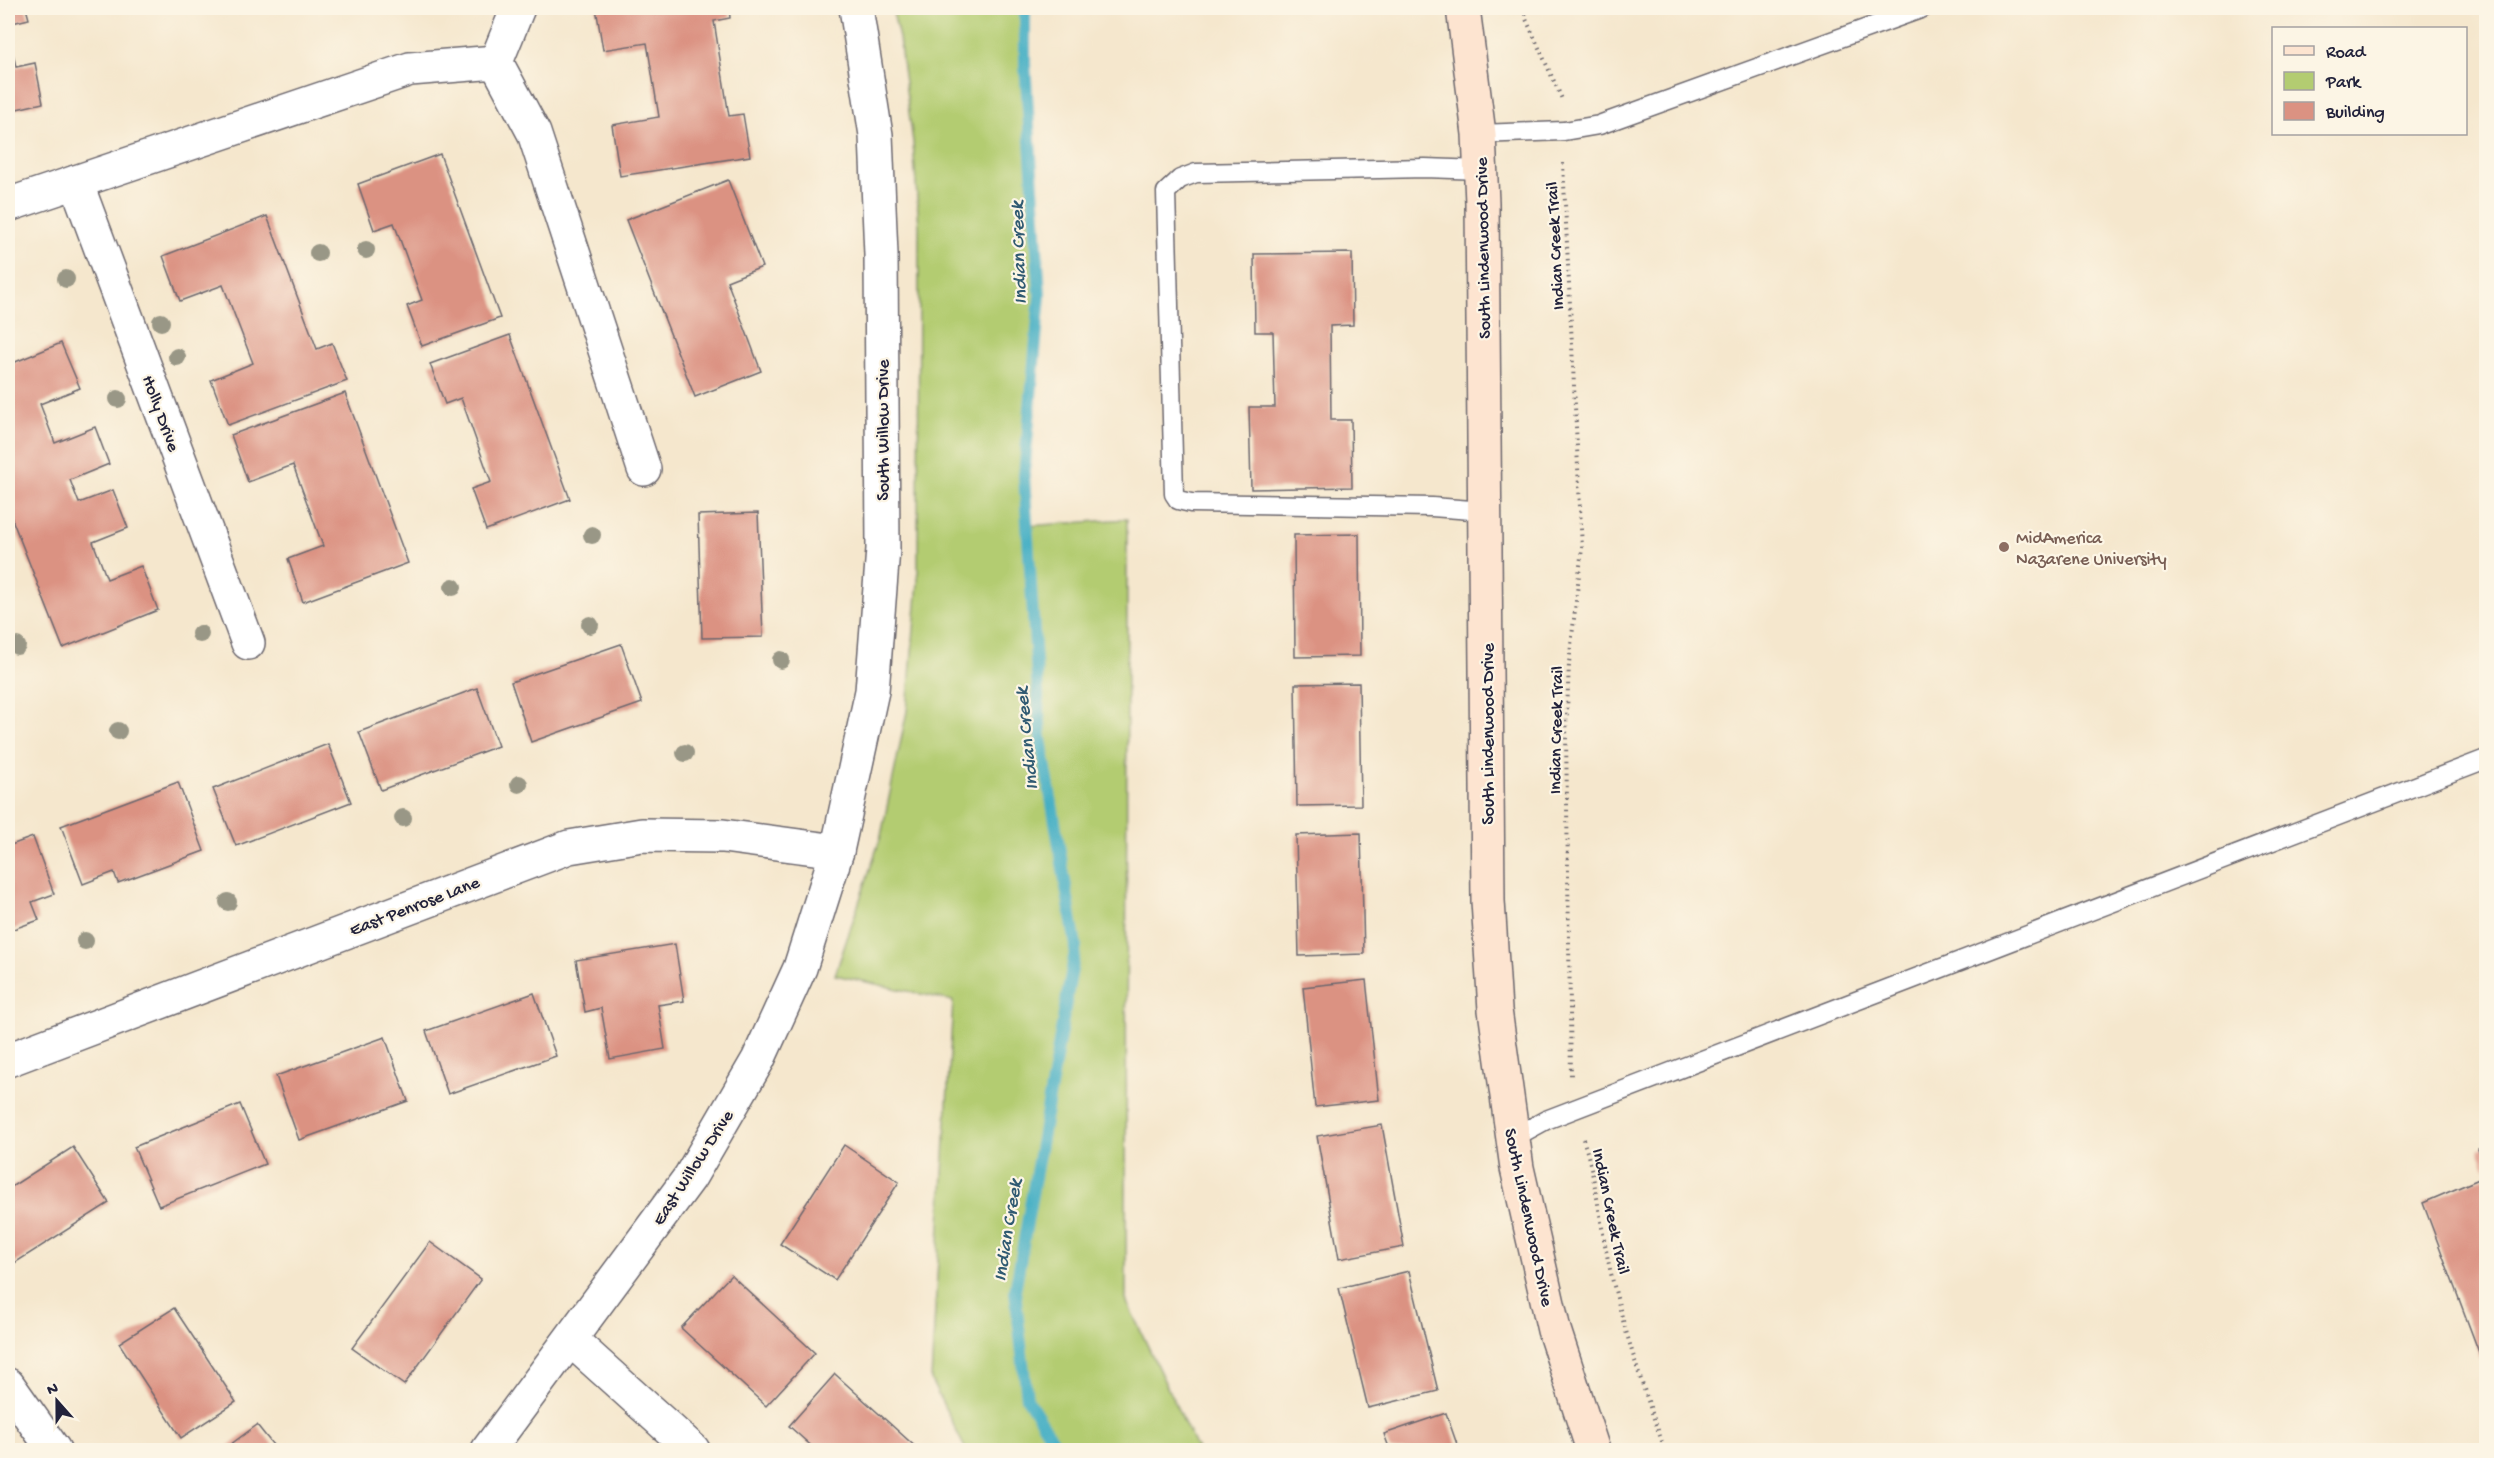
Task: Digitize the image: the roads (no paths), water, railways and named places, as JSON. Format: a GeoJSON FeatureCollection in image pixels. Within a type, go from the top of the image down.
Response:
{"type":"FeatureCollection","features":[{"type":"Feature","properties":{"kind":"street"},"geometry":{"type":"LineString","coordinates":[[496,62],[518,8]]}},
{"type":"Feature","properties":{"kind":"street","name":"South Willow Drive"},"geometry":{"type":"LineString","coordinates":[[837,850],[872,691],[883,549],[881,255],[876,135],[856,8]]}},
{"type":"Feature","properties":{"kind":"street","name":"South Lindenwood Drive"},"geometry":{"type":"LineString","coordinates":[[1463,8],[1479,134],[1481,170],[1488,901],[1495,1010],[1517,1168],[1554,1330],[1593,1450]]}},
{"type":"Feature","properties":{"kind":"street"},"geometry":{"type":"LineString","coordinates":[[8,205],[410,69],[496,62]]}},
{"type":"Feature","properties":{"kind":"street"},"geometry":{"type":"LineString","coordinates":[[496,62],[534,133],[644,469]]}},
{"type":"Feature","properties":{"kind":"street","name":"Holly Drive"},"geometry":{"type":"LineString","coordinates":[[76,182],[248,643]]}},
{"type":"Feature","properties":{"kind":"street","name":"East Penrose Lane"},"geometry":{"type":"LineString","coordinates":[[8,1060],[569,847],[642,834],[723,836],[837,850]]}},
{"type":"Feature","properties":{"kind":"street","name":"East Willow Drive"},"geometry":{"type":"LineString","coordinates":[[488,1450],[690,1177],[758,1060],[800,969],[837,850]]}},
{"type":"Feature","properties":{"kind":"street"},"geometry":{"type":"LineString","coordinates":[[571,1340],[693,1450]]}},
{"type":"Feature","properties":{"kind":"street"},"geometry":{"type":"LineString","coordinates":[[8,1385],[54,1450]]}},
{"type":"Feature","properties":{"kind":"lane"},"geometry":{"type":"LineString","coordinates":[[1479,134],[1564,131],[1599,126],[1923,8]]}},
{"type":"Feature","properties":{"kind":"lane"},"geometry":{"type":"LineString","coordinates":[[1481,170],[1425,168],[1196,173],[1180,179],[1166,192],[1174,494],[1178,500],[1191,503],[1432,507],[1485,511]]}},
{"type":"Feature","properties":{"kind":"lane"},"geometry":{"type":"LineString","coordinates":[[1513,1138],[1546,1120],[2487,759]]}},
{"type":"Feature","properties":{"kind":"waterway","name":"Indian Creek"},"geometry":{"type":"LineString","coordinates":[[1025,8],[1025,64],[1040,295],[1024,476],[1041,739],[1076,946],[1015,1291],[1027,1398],[1059,1450]]}},
{"type":"Feature","properties":{"kind":"place","name":"MidAmerica Nazarene University"},"geometry":{"type":"Point","coordinates":[2004,547]}}]}
